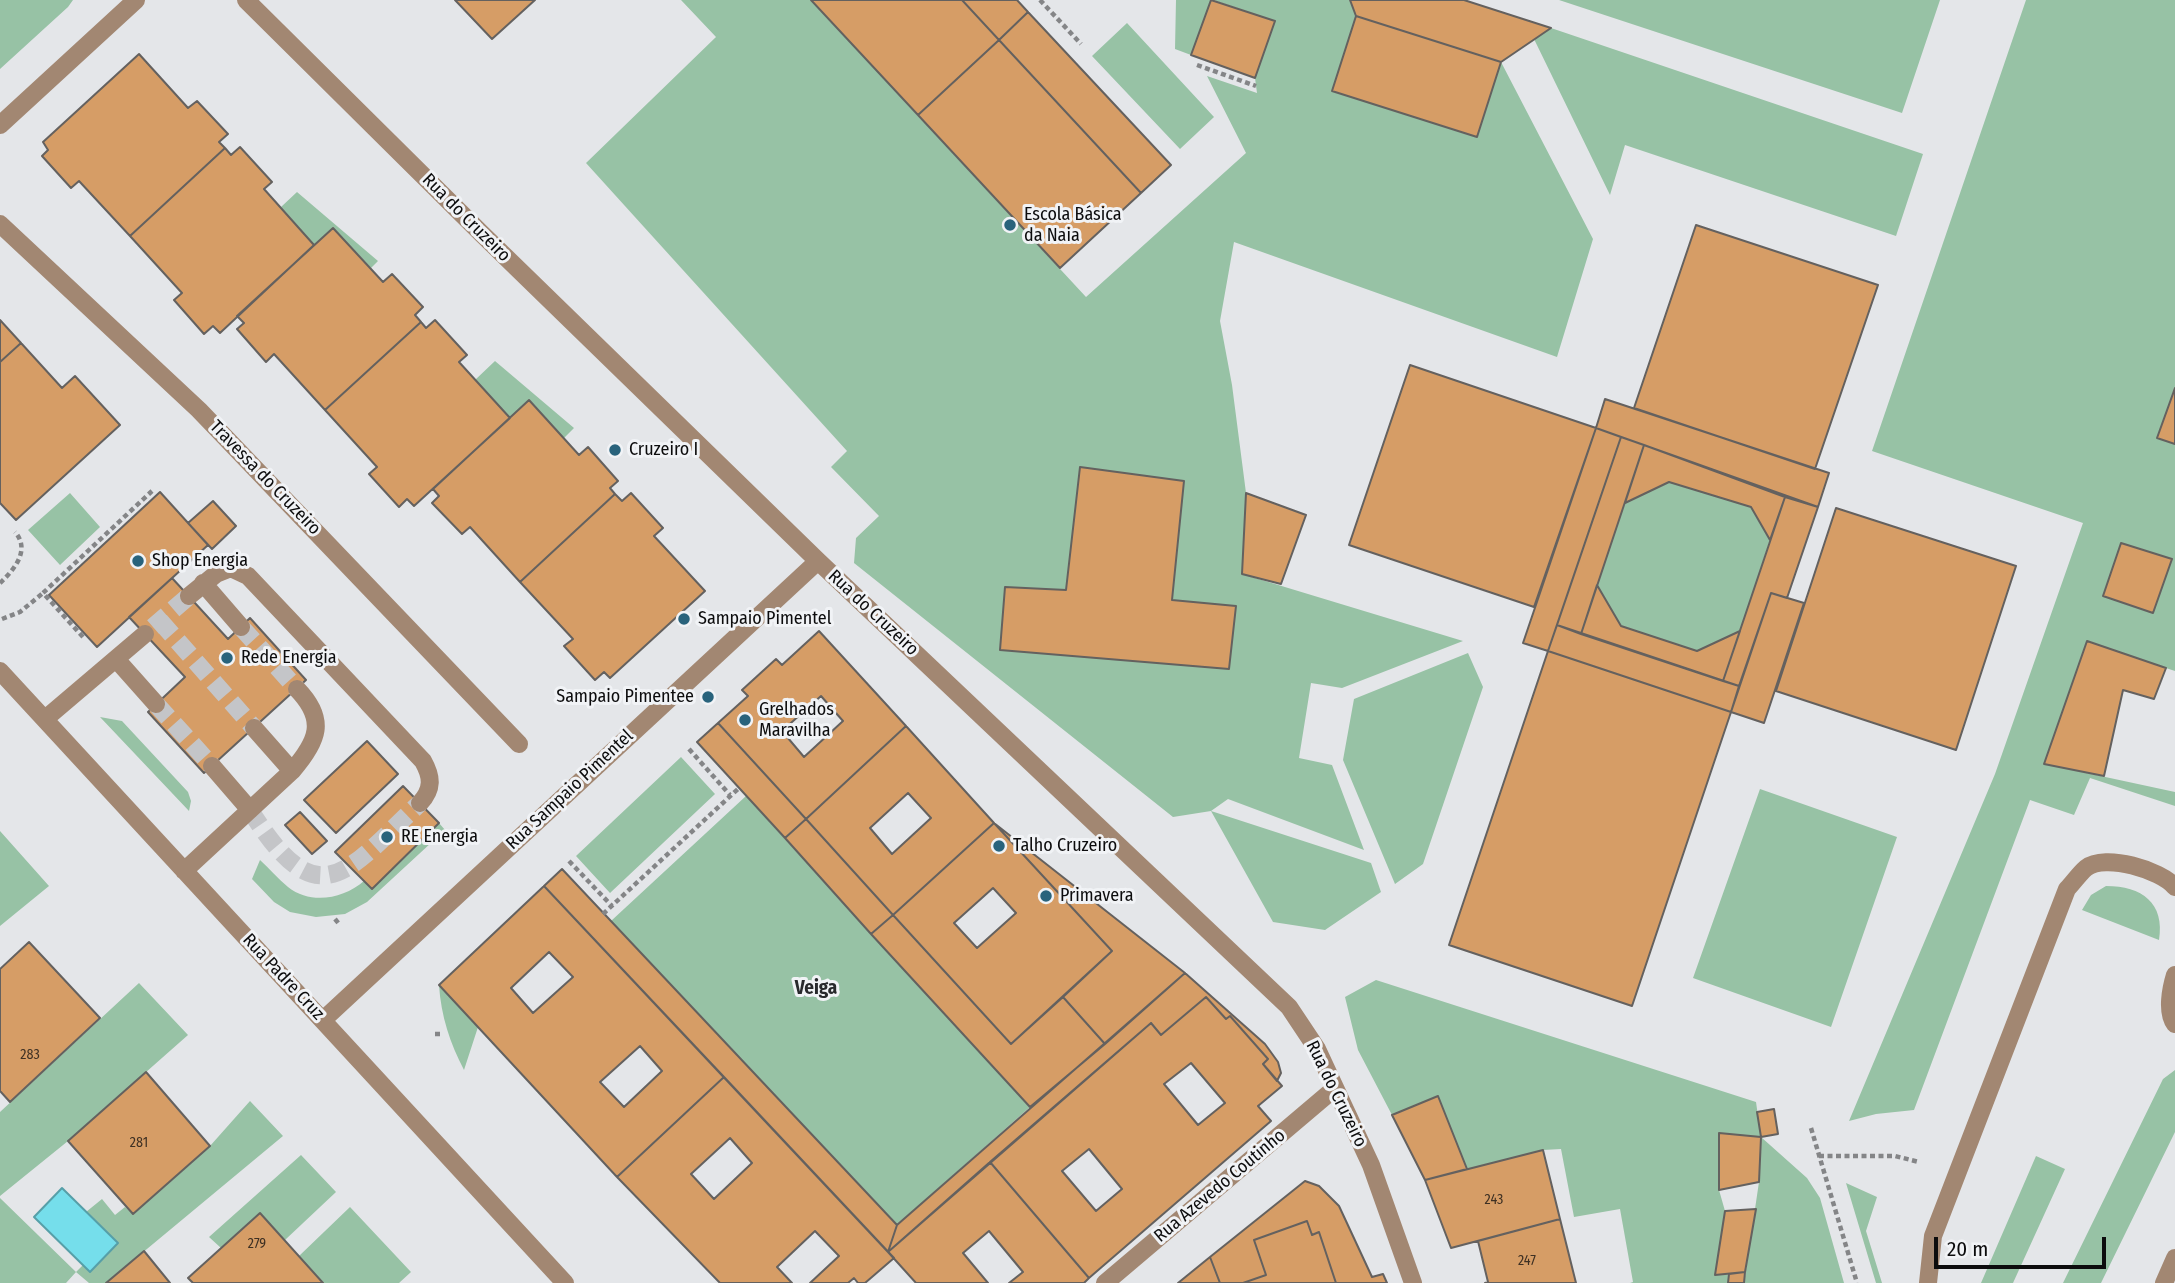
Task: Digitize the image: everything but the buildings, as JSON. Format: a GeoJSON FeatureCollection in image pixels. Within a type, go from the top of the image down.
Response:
{"type":"FeatureCollection","features":[{"type":"Feature","properties":{"kind":"street"},"geometry":{"type":"LineString","coordinates":[[0,125],[136,0]]}},
{"type":"Feature","properties":{"kind":"street","name":"Rua do Cruzeiro"},"geometry":{"type":"LineString","coordinates":[[246,0],[818,561],[1289,1007],[1317,1049],[1371,1165],[1413,1283]]}},
{"type":"Feature","properties":{"kind":"street","name":"Travessa do Cruzeiro"},"geometry":{"type":"LineString","coordinates":[[0,223],[199,410],[519,744]]}},
{"type":"Feature","properties":{"kind":"street","name":"Rua Sampaio Pimentel"},"geometry":{"type":"LineString","coordinates":[[323,1020],[818,561]]}},
{"type":"Feature","properties":{"kind":"street"},"geometry":{"type":"LineString","coordinates":[[189,596],[215,574],[230,568],[248,576],[423,761],[429,773],[430,785],[427,795],[419,803]]}},
{"type":"Feature","properties":{"kind":"street"},"geometry":{"type":"LineString","coordinates":[[202,583],[241,627]]}},
{"type":"Feature","properties":{"kind":"street"},"geometry":{"type":"LineString","coordinates":[[45,719],[145,634]]}},
{"type":"Feature","properties":{"kind":"street"},"geometry":{"type":"LineString","coordinates":[[116,659],[156,704]]}},
{"type":"Feature","properties":{"kind":"street","name":"Rua Padre Cruz"},"geometry":{"type":"LineString","coordinates":[[0,671],[565,1283]]}},
{"type":"Feature","properties":{"kind":"street"},"geometry":{"type":"LineString","coordinates":[[184,871],[306,755],[316,734],[316,717],[306,698],[297,689]]}},
{"type":"Feature","properties":{"kind":"street"},"geometry":{"type":"LineString","coordinates":[[254,728],[292,771]]}},
{"type":"Feature","properties":{"kind":"street"},"geometry":{"type":"LineString","coordinates":[[212,766],[250,810]]}},
{"type":"Feature","properties":{"kind":"street"},"geometry":{"type":"LineString","coordinates":[[1928,1283],[1933,1236],[2067,889],[2088,866],[2115,862],[2157,873],[2175,887]]}},
{"type":"Feature","properties":{"kind":"street"},"geometry":{"type":"LineString","coordinates":[[2175,975],[2171,986],[2171,1018],[2175,1024]]}},
{"type":"Feature","properties":{"kind":"street","name":"Rua Azevedo Coutinho"},"geometry":{"type":"LineString","coordinates":[[1105,1283],[1334,1089]]}},
{"type":"Feature","properties":{"kind":"street"},"geometry":{"type":"LineString","coordinates":[[2164,1283],[2175,1258]]}},
{"type":"Feature","properties":{"kind":"path"},"geometry":{"type":"LineString","coordinates":[[1040,0],[1081,44]]}},
{"type":"Feature","properties":{"kind":"path"},"geometry":{"type":"LineString","coordinates":[[1197,65],[1256,86]]}},
{"type":"Feature","properties":{"kind":"path"},"geometry":{"type":"LineString","coordinates":[[2,619],[20,612],[43,593],[152,491]]}},
{"type":"Feature","properties":{"kind":"path"},"geometry":{"type":"LineString","coordinates":[[0,583],[13,570],[22,553],[20,538],[15,532]]}},
{"type":"Feature","properties":{"kind":"path"},"geometry":{"type":"LineString","coordinates":[[43,593],[88,642]]}},
{"type":"Feature","properties":{"kind":"path"},"geometry":{"type":"LineString","coordinates":[[689,749],[730,795]]}},
{"type":"Feature","properties":{"kind":"path"},"geometry":{"type":"LineString","coordinates":[[604,914],[739,788]]}},
{"type":"Feature","properties":{"kind":"path"},"geometry":{"type":"LineString","coordinates":[[569,862],[612,906]]}},
{"type":"Feature","properties":{"kind":"path"},"geometry":{"type":"LineString","coordinates":[[1811,1128],[1857,1283]]}},
{"type":"Feature","properties":{"kind":"path"},"geometry":{"type":"LineString","coordinates":[[1819,1156],[1895,1156]]}},
{"type":"Feature","properties":{"kind":"green space"},"geometry":{"type":"Polygon","coordinates":[[[0,0],[73,0],[0,69],[0,0]]]}},
{"type":"Feature","properties":{"kind":"green space"},"geometry":{"type":"Polygon","coordinates":[[[681,0],[811,0],[1086,297],[1246,153],[1207,76],[1257,93],[1255,78],[1275,21],[1213,0],[1350,0],[1356,16],[1501,62],[1593,239],[1557,357],[1234,242],[1220,321],[1232,385],[1246,493],[1242,574],[1463,641],[1342,688],[1311,683],[1299,758],[1332,765],[1364,850],[1228,799],[1211,811],[1173,817],[854,563],[856,538],[879,516],[831,467],[847,451],[586,163],[716,37],[681,0]]]}},
{"type":"Feature","properties":{"kind":"green space"},"geometry":{"type":"Polygon","coordinates":[[[1176,0],[1211,0],[1191,55],[1175,49],[1176,0]]]}},
{"type":"Feature","properties":{"kind":"green space"},"geometry":{"type":"Polygon","coordinates":[[[1559,0],[1940,0],[1902,113],[1559,0]]]}},
{"type":"Feature","properties":{"kind":"green space"},"geometry":{"type":"Polygon","coordinates":[[[2026,0],[2175,0],[2175,388],[2157,438],[2175,444],[2175,671],[2087,642],[2045,764],[2175,792],[2175,806],[2090,778],[2074,815],[2030,800],[1914,1110],[1876,1114],[1849,1121],[1995,774],[2083,523],[1872,451],[2026,0]],[[2121,543],[2103,595],[2153,612],[2172,559],[2121,543]]]}},
{"type":"Feature","properties":{"kind":"green space"},"geometry":{"type":"Polygon","coordinates":[[[1127,23],[1214,117],[1180,149],[1092,56],[1127,23]]]}},
{"type":"Feature","properties":{"kind":"green space"},"geometry":{"type":"Polygon","coordinates":[[[1551,28],[1923,154],[1896,236],[1625,145],[1610,195],[1534,39],[1551,28]]]}},
{"type":"Feature","properties":{"kind":"green space"},"geometry":{"type":"Polygon","coordinates":[[[297,192],[378,261],[371,268],[333,228],[314,245],[281,207],[297,192]]]}},
{"type":"Feature","properties":{"kind":"green space"},"geometry":{"type":"Polygon","coordinates":[[[495,361],[574,428],[564,438],[529,401],[510,418],[475,380],[495,361]]]}},
{"type":"Feature","properties":{"kind":"green space"},"geometry":{"type":"Polygon","coordinates":[[[1669,482],[1751,507],[1770,540],[1740,631],[1697,651],[1621,626],[1597,585],[1625,503],[1669,482]]]}},
{"type":"Feature","properties":{"kind":"green space"},"geometry":{"type":"Polygon","coordinates":[[[70,493],[100,527],[60,565],[28,530],[70,493]]]}},
{"type":"Feature","properties":{"kind":"green space"},"geometry":{"type":"Polygon","coordinates":[[[1468,653],[1483,687],[1423,864],[1395,884],[1343,760],[1354,699],[1468,653]]]}},
{"type":"Feature","properties":{"kind":"green space"},"geometry":{"type":"Polygon","coordinates":[[[100,717],[122,721],[188,792],[191,801],[189,811],[100,717]]]}},
{"type":"Feature","properties":{"kind":"green space"},"geometry":{"type":"Polygon","coordinates":[[[681,757],[715,794],[610,893],[576,856],[681,757]]]}},
{"type":"Feature","properties":{"kind":"green space"},"geometry":{"type":"Polygon","coordinates":[[[1760,789],[1897,837],[1831,1027],[1693,978],[1760,789]]]}},
{"type":"Feature","properties":{"kind":"green space"},"geometry":{"type":"Polygon","coordinates":[[[746,796],[1030,1107],[897,1225],[611,921],[746,796]]]}},
{"type":"Feature","properties":{"kind":"green space"},"geometry":{"type":"Polygon","coordinates":[[[1211,811],[1371,863],[1381,892],[1325,930],[1273,922],[1211,811]]]}},
{"type":"Feature","properties":{"kind":"green space"},"geometry":{"type":"Polygon","coordinates":[[[439,823],[445,830],[367,902],[345,914],[316,917],[290,912],[274,902],[252,879],[260,860],[288,887],[307,896],[337,896],[364,881],[372,889],[439,823]]]}},
{"type":"Feature","properties":{"kind":"green space"},"geometry":{"type":"Polygon","coordinates":[[[0,831],[49,886],[0,926],[0,831]]]}},
{"type":"Feature","properties":{"kind":"green space"},"geometry":{"type":"Polygon","coordinates":[[[2106,886],[2130,889],[2148,899],[2158,916],[2159,940],[2082,910],[2091,895],[2106,886]]]}},
{"type":"Feature","properties":{"kind":"green space"},"geometry":{"type":"Polygon","coordinates":[[[1376,980],[1756,1102],[1761,1137],[1807,1178],[1820,1198],[1844,1283],[1744,1283],[1759,1182],[1761,1138],[1719,1133],[1719,1190],[1725,1211],[1715,1275],[1729,1274],[1728,1283],[1630,1283],[1633,1282],[1620,1209],[1574,1217],[1561,1149],[1543,1150],[1467,1169],[1438,1096],[1392,1115],[1358,1050],[1345,997],[1376,980]]]}},
{"type":"Feature","properties":{"kind":"green space"},"geometry":{"type":"Polygon","coordinates":[[[139,983],[188,1035],[68,1141],[0,1196],[0,1112],[139,983]]]}},
{"type":"Feature","properties":{"kind":"green space"},"geometry":{"type":"Polygon","coordinates":[[[439,985],[478,1027],[464,1070],[447,1029],[439,985]]]}},
{"type":"Feature","properties":{"kind":"green space"},"geometry":{"type":"Polygon","coordinates":[[[2175,1070],[2175,1132],[2101,1283],[2063,1283],[2163,1079],[2175,1070]]]}},
{"type":"Feature","properties":{"kind":"green space"},"geometry":{"type":"Polygon","coordinates":[[[250,1101],[283,1136],[106,1283],[89,1283],[76,1272],[83,1265],[90,1272],[118,1243],[86,1212],[102,1199],[115,1215],[125,1207],[133,1214],[210,1146],[250,1101]]]}},
{"type":"Feature","properties":{"kind":"green space"},"geometry":{"type":"Polygon","coordinates":[[[301,1155],[336,1192],[285,1240],[260,1213],[221,1248],[209,1237],[301,1155]]]}},
{"type":"Feature","properties":{"kind":"green space"},"geometry":{"type":"Polygon","coordinates":[[[2036,1156],[2065,1169],[2013,1283],[1981,1283],[2036,1156]]]}},
{"type":"Feature","properties":{"kind":"green space"},"geometry":{"type":"Polygon","coordinates":[[[1846,1183],[1877,1197],[1866,1231],[1882,1283],[1876,1283],[1846,1183]]]}},
{"type":"Feature","properties":{"kind":"green space"},"geometry":{"type":"Polygon","coordinates":[[[0,1198],[76,1272],[66,1283],[0,1283],[0,1198]]]}},
{"type":"Feature","properties":{"kind":"green space"},"geometry":{"type":"Polygon","coordinates":[[[350,1207],[411,1272],[399,1283],[323,1283],[299,1256],[350,1207]]]}},
{"type":"Feature","properties":{"kind":"water"},"geometry":{"type":"Polygon","coordinates":[[[62,1188],[118,1243],[90,1272],[34,1217],[62,1188]]]}},
{"type":"Feature","properties":{"kind":"tunnel"},"geometry":{"type":"LineString","coordinates":[[153,627],[189,596]]}},
{"type":"Feature","properties":{"kind":"tunnel"},"geometry":{"type":"LineString","coordinates":[[160,621],[254,728]]}},
{"type":"Feature","properties":{"kind":"tunnel"},"geometry":{"type":"LineString","coordinates":[[241,627],[297,689]]}},
{"type":"Feature","properties":{"kind":"tunnel"},"geometry":{"type":"LineString","coordinates":[[156,704],[212,766]]}},
{"type":"Feature","properties":{"kind":"tunnel"},"geometry":{"type":"LineString","coordinates":[[250,810],[274,844],[295,865],[315,874],[334,874],[372,848],[420,803]]}},
{"type":"Feature","properties":{"kind":"place","name":"Escola Básica da Naia"},"geometry":{"type":"Point","coordinates":[1010,225]}},
{"type":"Feature","properties":{"kind":"place","name":"Cruzeiro I"},"geometry":{"type":"Point","coordinates":[615,450]}},
{"type":"Feature","properties":{"kind":"place","name":"Shop Energia"},"geometry":{"type":"Point","coordinates":[138,561]}},
{"type":"Feature","properties":{"kind":"place","name":"Sampaio Pimentel"},"geometry":{"type":"Point","coordinates":[684,619]}},
{"type":"Feature","properties":{"kind":"place","name":"Rede Energia"},"geometry":{"type":"Point","coordinates":[227,658]}},
{"type":"Feature","properties":{"kind":"place","name":"Sampaio Pimentee"},"geometry":{"type":"Point","coordinates":[708,697]}},
{"type":"Feature","properties":{"kind":"place","name":"Grelhados Maravilha"},"geometry":{"type":"Point","coordinates":[745,720]}},
{"type":"Feature","properties":{"kind":"place","name":"RE Energia"},"geometry":{"type":"Point","coordinates":[387,837]}},
{"type":"Feature","properties":{"kind":"place","name":"Talho Cruzeiro"},"geometry":{"type":"Point","coordinates":[999,846]}},
{"type":"Feature","properties":{"kind":"place","name":"Primavera"},"geometry":{"type":"Point","coordinates":[1046,896]}},
{"type":"Feature","properties":{"kind":"district","name":"Veiga"},"geometry":{"type":"Point","coordinates":[816,989]}}]}
